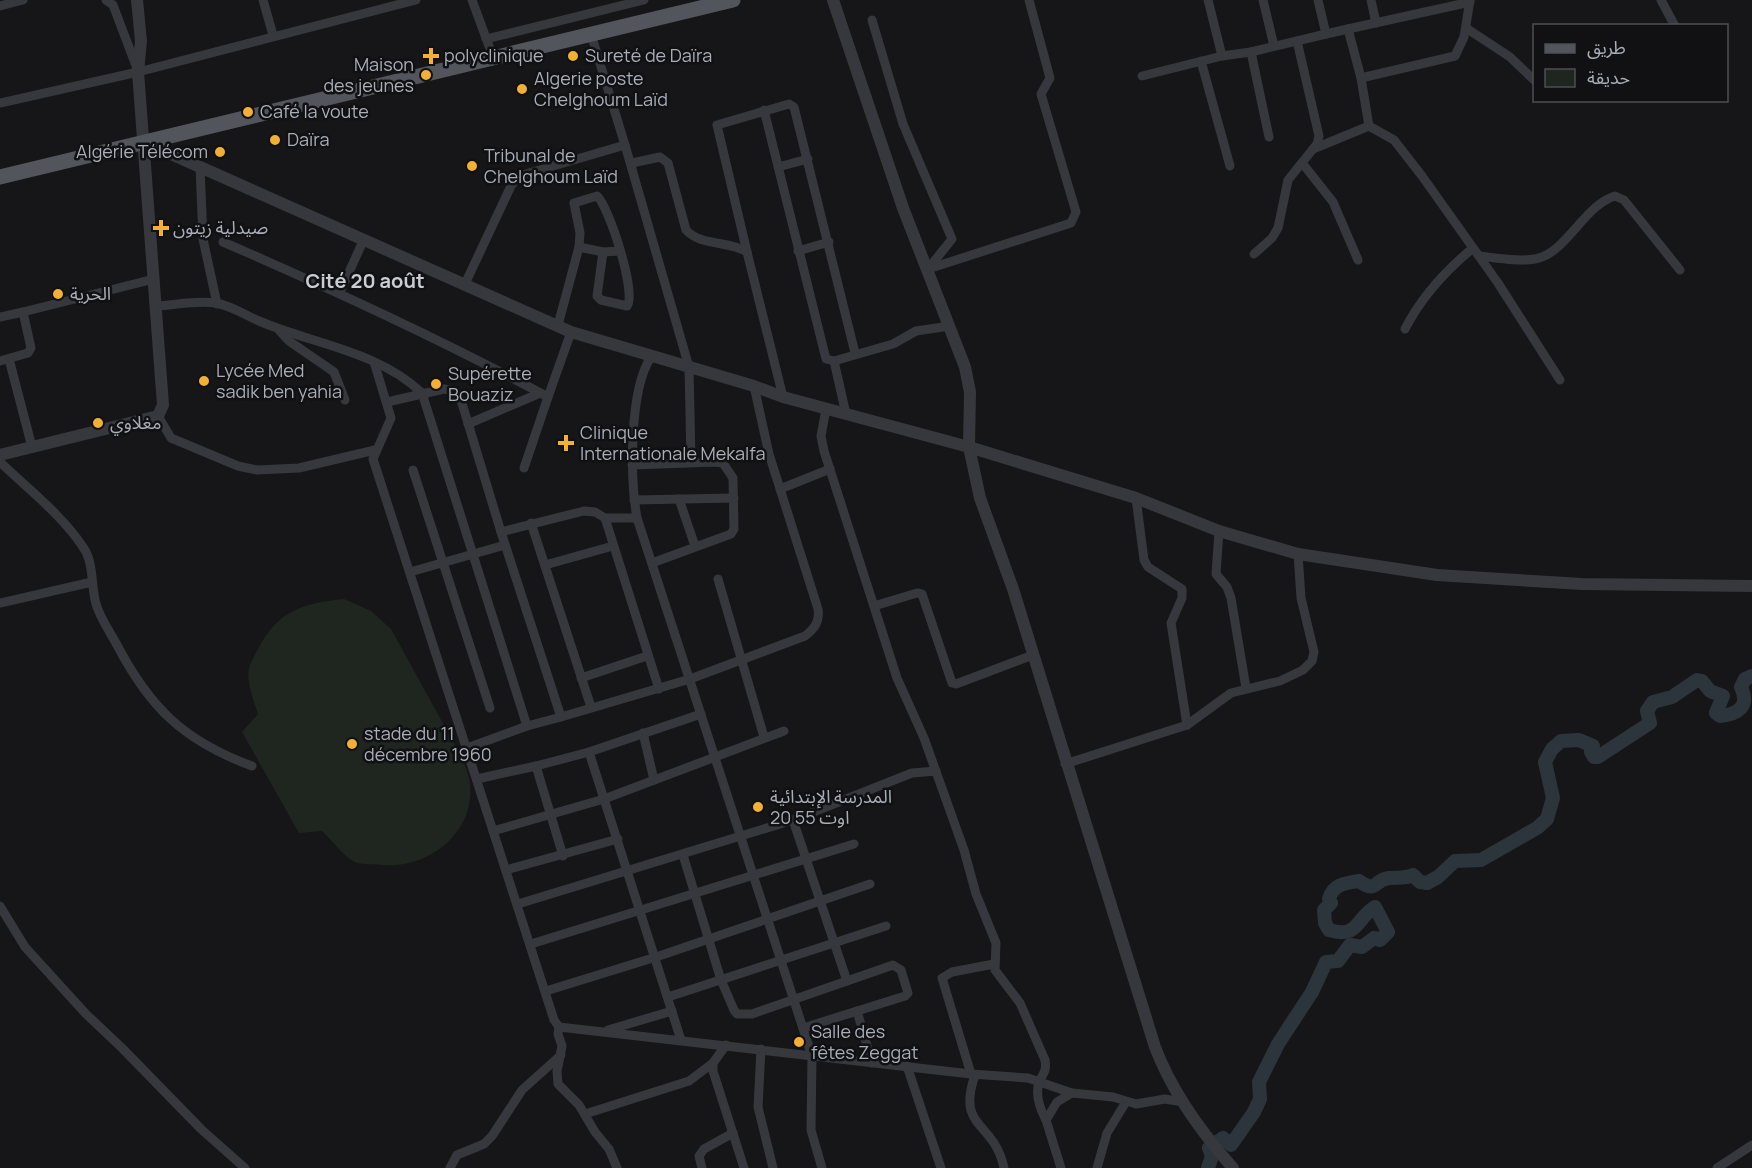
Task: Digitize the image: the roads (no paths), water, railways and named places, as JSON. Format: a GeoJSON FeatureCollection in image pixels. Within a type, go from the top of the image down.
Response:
{"type":"FeatureCollection","features":[{"type":"Feature","properties":{"kind":"main road"},"geometry":{"type":"LineString","coordinates":[[0,177],[733,0]]}},
{"type":"Feature","properties":{"kind":"street"},"geometry":{"type":"LineString","coordinates":[[0,6],[23,0]]}},
{"type":"Feature","properties":{"kind":"street"},"geometry":{"type":"LineString","coordinates":[[106,0],[112,5],[138,72]]}},
{"type":"Feature","properties":{"kind":"street"},"geometry":{"type":"LineString","coordinates":[[137,0],[141,41],[138,72],[163,405],[158,416]]}},
{"type":"Feature","properties":{"kind":"street"},"geometry":{"type":"LineString","coordinates":[[263,0],[273,35]]}},
{"type":"Feature","properties":{"kind":"street"},"geometry":{"type":"LineString","coordinates":[[0,103],[138,72],[273,35],[416,0]]}},
{"type":"Feature","properties":{"kind":"street"},"geometry":{"type":"LineString","coordinates":[[472,0],[493,57]]}},
{"type":"Feature","properties":{"kind":"street"},"geometry":{"type":"LineString","coordinates":[[486,39],[641,0]]}},
{"type":"Feature","properties":{"kind":"street"},"geometry":{"type":"LineString","coordinates":[[833,0],[903,208],[965,367],[970,392],[969,447],[981,498],[1013,589],[1065,764],[1155,1047],[1164,1072],[1195,1122],[1230,1165]]}},
{"type":"Feature","properties":{"kind":"street"},"geometry":{"type":"LineString","coordinates":[[928,269],[1071,223],[1076,212],[1041,94],[1050,78],[1029,0]]}},
{"type":"Feature","properties":{"kind":"street"},"geometry":{"type":"LineString","coordinates":[[1208,0],[1222,56]]}},
{"type":"Feature","properties":{"kind":"street"},"geometry":{"type":"LineString","coordinates":[[1263,0],[1274,46]]}},
{"type":"Feature","properties":{"kind":"street"},"geometry":{"type":"LineString","coordinates":[[1318,0],[1326,33]]}},
{"type":"Feature","properties":{"kind":"street"},"geometry":{"type":"LineString","coordinates":[[1371,0],[1376,23]]}},
{"type":"Feature","properties":{"kind":"street"},"geometry":{"type":"LineString","coordinates":[[1661,0],[1674,24]]}},
{"type":"Feature","properties":{"kind":"street"},"geometry":{"type":"LineString","coordinates":[[1142,76],[1222,56],[1251,52],[1376,23],[1434,4],[1470,1],[1462,46],[1455,56],[1361,78]]}},
{"type":"Feature","properties":{"kind":"street"},"geometry":{"type":"LineString","coordinates":[[872,20],[903,124],[952,239],[928,269]]}},
{"type":"Feature","properties":{"kind":"street"},"geometry":{"type":"LineString","coordinates":[[1466,28],[1510,57],[1533,79]]}},
{"type":"Feature","properties":{"kind":"street"},"geometry":{"type":"LineString","coordinates":[[1348,29],[1361,78],[1369,126]]}},
{"type":"Feature","properties":{"kind":"street"},"geometry":{"type":"LineString","coordinates":[[591,34],[632,163],[689,367],[691,462]]}},
{"type":"Feature","properties":{"kind":"street"},"geometry":{"type":"LineString","coordinates":[[125,42],[135,45],[141,41]]}},
{"type":"Feature","properties":{"kind":"street"},"geometry":{"type":"LineString","coordinates":[[1254,254],[1272,238],[1278,228],[1288,180],[1317,144],[1319,129],[1297,41]]}},
{"type":"Feature","properties":{"kind":"street"},"geometry":{"type":"LineString","coordinates":[[1251,52],[1269,137]]}},
{"type":"Feature","properties":{"kind":"street"},"geometry":{"type":"LineString","coordinates":[[1201,62],[1230,166]]}},
{"type":"Feature","properties":{"kind":"street"},"geometry":{"type":"LineString","coordinates":[[783,397],[717,125],[786,104],[793,105],[855,353]]}},
{"type":"Feature","properties":{"kind":"street"},"geometry":{"type":"LineString","coordinates":[[764,110],[826,359],[834,361],[855,353],[893,344],[916,331],[950,326]]}},
{"type":"Feature","properties":{"kind":"street"},"geometry":{"type":"LineString","coordinates":[[1313,149],[1369,126]]}},
{"type":"Feature","properties":{"kind":"street"},"geometry":{"type":"LineString","coordinates":[[1369,126],[1394,140],[1476,252],[1560,380]]}},
{"type":"Feature","properties":{"kind":"street"},"geometry":{"type":"LineString","coordinates":[[144,142],[571,332],[754,386],[783,397],[969,447],[1136,498],[1219,531],[1298,554],[1437,574],[1582,584],[1752,586]]}},
{"type":"Feature","properties":{"kind":"street"},"geometry":{"type":"LineString","coordinates":[[464,286],[511,186],[519,176],[625,145]]}},
{"type":"Feature","properties":{"kind":"street"},"geometry":{"type":"LineString","coordinates":[[632,163],[660,157],[664,159],[668,163],[686,230],[700,240],[738,247],[747,252]]}},
{"type":"Feature","properties":{"kind":"street"},"geometry":{"type":"LineString","coordinates":[[778,167],[808,159]]}},
{"type":"Feature","properties":{"kind":"street"},"geometry":{"type":"LineString","coordinates":[[1303,164],[1333,202],[1359,260]]}},
{"type":"Feature","properties":{"kind":"street"},"geometry":{"type":"LineString","coordinates":[[201,167],[203,239],[217,304]]}},
{"type":"Feature","properties":{"kind":"street"},"geometry":{"type":"LineString","coordinates":[[558,325],[579,247],[580,233],[574,203],[593,195],[604,205],[620,251],[631,291],[631,298],[627,306],[601,300],[597,296],[603,252]]}},
{"type":"Feature","properties":{"kind":"street"},"geometry":{"type":"LineString","coordinates":[[1405,329],[1418,306],[1439,279],[1476,252],[1527,260],[1547,255],[1600,203],[1615,196],[1624,200],[1680,270]]}},
{"type":"Feature","properties":{"kind":"street"},"geometry":{"type":"LineString","coordinates":[[340,292],[364,239]]}},
{"type":"Feature","properties":{"kind":"street"},"geometry":{"type":"LineString","coordinates":[[223,242],[340,292],[483,362],[544,395]]}},
{"type":"Feature","properties":{"kind":"street"},"geometry":{"type":"LineString","coordinates":[[798,251],[829,242]]}},
{"type":"Feature","properties":{"kind":"street"},"geometry":{"type":"LineString","coordinates":[[579,247],[603,252],[620,251]]}},
{"type":"Feature","properties":{"kind":"street"},"geometry":{"type":"LineString","coordinates":[[0,317],[154,279]]}},
{"type":"Feature","properties":{"kind":"street"},"geometry":{"type":"LineString","coordinates":[[156,306],[217,304],[276,327],[320,340],[374,362],[406,378],[422,393],[527,726]]}},
{"type":"Feature","properties":{"kind":"street"},"geometry":{"type":"LineString","coordinates":[[23,312],[31,348],[28,353],[4,360],[32,447]]}},
{"type":"Feature","properties":{"kind":"street"},"geometry":{"type":"LineString","coordinates":[[276,327],[289,340],[334,372],[345,400]]}},
{"type":"Feature","properties":{"kind":"street"},"geometry":{"type":"LineString","coordinates":[[524,468],[544,395],[571,332]]}},
{"type":"Feature","properties":{"kind":"street"},"geometry":{"type":"LineString","coordinates":[[651,357],[644,367],[640,382],[632,465],[637,518],[812,1056],[811,1130],[822,1168]]}},
{"type":"Feature","properties":{"kind":"street"},"geometry":{"type":"LineString","coordinates":[[834,361],[846,414]]}},
{"type":"Feature","properties":{"kind":"street"},"geometry":{"type":"LineString","coordinates":[[374,362],[391,418],[389,428],[375,450],[373,459],[554,1020],[559,1027],[561,1054],[557,1071],[558,1084],[585,1114],[616,1166]]}},
{"type":"Feature","properties":{"kind":"street"},"geometry":{"type":"LineString","coordinates":[[467,748],[527,726],[690,679],[742,661],[805,636],[814,630],[819,615],[769,454],[754,386]]}},
{"type":"Feature","properties":{"kind":"street"},"geometry":{"type":"LineString","coordinates":[[387,402],[444,389],[455,391],[461,400],[561,717]]}},
{"type":"Feature","properties":{"kind":"street"},"geometry":{"type":"LineString","coordinates":[[468,423],[544,395]]}},
{"type":"Feature","properties":{"kind":"street"},"geometry":{"type":"LineString","coordinates":[[826,408],[821,436],[897,678],[936,771],[976,894],[996,943],[994,964],[999,977],[1020,1003],[1045,1060],[1046,1070],[1039,1083],[1039,1105],[1061,1168]]}},
{"type":"Feature","properties":{"kind":"street"},"geometry":{"type":"LineString","coordinates":[[0,455],[158,416]]}},
{"type":"Feature","properties":{"kind":"street"},"geometry":{"type":"LineString","coordinates":[[158,416],[171,438],[238,466],[257,470],[299,468],[375,450]]}},
{"type":"Feature","properties":{"kind":"street"},"geometry":{"type":"LineString","coordinates":[[0,462],[49,508],[84,548],[97,607],[136,681],[153,702],[184,732],[220,754],[252,766]]}},
{"type":"Feature","properties":{"kind":"street"},"geometry":{"type":"LineString","coordinates":[[632,465],[723,463],[733,478],[733,531],[725,537],[652,563]]}},
{"type":"Feature","properties":{"kind":"street"},"geometry":{"type":"LineString","coordinates":[[780,489],[830,469]]}},
{"type":"Feature","properties":{"kind":"street"},"geometry":{"type":"LineString","coordinates":[[413,470],[490,708]]}},
{"type":"Feature","properties":{"kind":"street"},"geometry":{"type":"LineString","coordinates":[[634,500],[734,498]]}},
{"type":"Feature","properties":{"kind":"street"},"geometry":{"type":"LineString","coordinates":[[1136,498],[1144,560],[1148,567],[1182,589],[1182,598],[1171,623],[1187,725]]}},
{"type":"Feature","properties":{"kind":"street"},"geometry":{"type":"LineString","coordinates":[[679,499],[695,546]]}},
{"type":"Feature","properties":{"kind":"street"},"geometry":{"type":"LineString","coordinates":[[501,532],[584,511],[595,512],[605,518],[637,518]]}},
{"type":"Feature","properties":{"kind":"street"},"geometry":{"type":"LineString","coordinates":[[605,518],[647,656],[660,689]]}},
{"type":"Feature","properties":{"kind":"street"},"geometry":{"type":"LineString","coordinates":[[531,523],[591,707]]}},
{"type":"Feature","properties":{"kind":"street"},"geometry":{"type":"LineString","coordinates":[[1219,531],[1216,574],[1227,587],[1230,598],[1246,688]]}},
{"type":"Feature","properties":{"kind":"street"},"geometry":{"type":"LineString","coordinates":[[410,572],[505,545]]}},
{"type":"Feature","properties":{"kind":"street"},"geometry":{"type":"LineString","coordinates":[[545,565],[613,546]]}},
{"type":"Feature","properties":{"kind":"street"},"geometry":{"type":"LineString","coordinates":[[1065,764],[1187,725],[1231,693],[1280,681],[1303,670],[1312,661],[1313,643],[1301,598],[1298,554]]}},
{"type":"Feature","properties":{"kind":"street"},"geometry":{"type":"LineString","coordinates":[[718,579],[764,737]]}},
{"type":"Feature","properties":{"kind":"street"},"geometry":{"type":"LineString","coordinates":[[0,603],[92,582]]}},
{"type":"Feature","properties":{"kind":"street"},"geometry":{"type":"LineString","coordinates":[[874,606],[917,593],[922,594],[952,683],[956,684],[1033,655]]}},
{"type":"Feature","properties":{"kind":"street"},"geometry":{"type":"LineString","coordinates":[[581,678],[647,656]]}},
{"type":"Feature","properties":{"kind":"street"},"geometry":{"type":"LineString","coordinates":[[477,779],[589,752],[701,714]]}},
{"type":"Feature","properties":{"kind":"street"},"geometry":{"type":"LineString","coordinates":[[493,831],[604,799],[784,731]]}},
{"type":"Feature","properties":{"kind":"street"},"geometry":{"type":"LineString","coordinates":[[643,733],[654,780]]}},
{"type":"Feature","properties":{"kind":"street"},"geometry":{"type":"LineString","coordinates":[[589,752],[681,1040]]}},
{"type":"Feature","properties":{"kind":"street"},"geometry":{"type":"LineString","coordinates":[[536,766],[563,856]]}},
{"type":"Feature","properties":{"kind":"street"},"geometry":{"type":"LineString","coordinates":[[518,904],[793,820],[912,773],[936,771]]}},
{"type":"Feature","properties":{"kind":"street"},"geometry":{"type":"LineString","coordinates":[[793,820],[847,981]]}},
{"type":"Feature","properties":{"kind":"street"},"geometry":{"type":"LineString","coordinates":[[506,870],[618,839]]}},
{"type":"Feature","properties":{"kind":"street"},"geometry":{"type":"LineString","coordinates":[[531,944],[806,861],[854,844]]}},
{"type":"Feature","properties":{"kind":"street"},"geometry":{"type":"LineString","coordinates":[[683,855],[721,980],[738,1014],[752,1014],[893,964],[901,970],[906,994],[803,1028]]}},
{"type":"Feature","properties":{"kind":"street"},"geometry":{"type":"LineString","coordinates":[[546,991],[656,957],[820,899],[870,884]]}},
{"type":"Feature","properties":{"kind":"street"},"geometry":{"type":"LineString","coordinates":[[0,906],[25,948],[86,1014],[202,1130],[245,1168]]}},
{"type":"Feature","properties":{"kind":"street"},"geometry":{"type":"LineString","coordinates":[[668,998],[886,926]]}},
{"type":"Feature","properties":{"kind":"street"},"geometry":{"type":"LineString","coordinates":[[994,964],[960,969],[942,978],[973,1075],[968,1094],[971,1113],[974,1121],[995,1142],[1004,1168]]}},
{"type":"Feature","properties":{"kind":"street"},"geometry":{"type":"LineString","coordinates":[[603,1031],[672,1011]]}},
{"type":"Feature","properties":{"kind":"street"},"geometry":{"type":"LineString","coordinates":[[857,1011],[872,1063]]}},
{"type":"Feature","properties":{"kind":"street"},"geometry":{"type":"LineString","coordinates":[[559,1027],[973,1075],[1028,1078],[1072,1093],[1113,1097],[1136,1104],[1165,1100],[1183,1102]]}},
{"type":"Feature","properties":{"kind":"street"},"geometry":{"type":"LineString","coordinates":[[585,1114],[689,1081],[713,1063],[726,1045]]}},
{"type":"Feature","properties":{"kind":"street"},"geometry":{"type":"LineString","coordinates":[[761,1049],[759,1118],[773,1168]]}},
{"type":"Feature","properties":{"kind":"street"},"geometry":{"type":"LineString","coordinates":[[450,1168],[457,1155],[484,1144],[492,1136],[522,1090],[561,1054]]}},
{"type":"Feature","properties":{"kind":"street"},"geometry":{"type":"LineString","coordinates":[[713,1063],[713,1071],[744,1168]]}},
{"type":"Feature","properties":{"kind":"street"},"geometry":{"type":"LineString","coordinates":[[907,1066],[941,1168]]}},
{"type":"Feature","properties":{"kind":"street"},"geometry":{"type":"LineString","coordinates":[[1046,1120],[1057,1102],[1072,1093]]}},
{"type":"Feature","properties":{"kind":"street"},"geometry":{"type":"LineString","coordinates":[[1097,1168],[1107,1133],[1126,1102]]}},
{"type":"Feature","properties":{"kind":"street"},"geometry":{"type":"LineString","coordinates":[[702,1168],[699,1156],[704,1149],[733,1133]]}},
{"type":"Feature","properties":{"kind":"street"},"geometry":{"type":"LineString","coordinates":[[1717,1168],[1752,1145]]}},
{"type":"Feature","properties":{"kind":"street"},"geometry":{"type":"LineString","coordinates":[[933,1168],[937,1158]]}},
{"type":"Feature","properties":{"kind":"waterway"},"geometry":{"type":"LineString","coordinates":[[1208,1168],[1212,1156],[1209,1148],[1223,1138],[1231,1145],[1254,1112],[1260,1099],[1259,1082],[1278,1044],[1312,992],[1326,962],[1338,961],[1350,945],[1362,947],[1374,938],[1380,940],[1388,932],[1375,907],[1352,930],[1346,932],[1329,930],[1325,923],[1324,910],[1331,903],[1329,899],[1337,887],[1359,881],[1372,886],[1384,879],[1413,875],[1420,882],[1427,883],[1438,877],[1455,861],[1481,860],[1537,828],[1547,819],[1553,798],[1545,762],[1552,749],[1561,741],[1579,740],[1593,746],[1591,752],[1594,757],[1598,757],[1650,723],[1647,711],[1653,702],[1672,697],[1697,680],[1702,681],[1710,691],[1723,696],[1716,713],[1720,716],[1732,713],[1741,708],[1744,700],[1741,687],[1745,679],[1752,676]]}},
{"type":"Feature","properties":{"kind":"place","name":"polyclinique"},"geometry":{"type":"Point","coordinates":[431,56]}},
{"type":"Feature","properties":{"kind":"place","name":"Sureté de Daïra"},"geometry":{"type":"Point","coordinates":[573,56]}},
{"type":"Feature","properties":{"kind":"place","name":"Maison des jeunes"},"geometry":{"type":"Point","coordinates":[426,75]}},
{"type":"Feature","properties":{"kind":"place","name":"Algerie poste Chelghoum Laïd"},"geometry":{"type":"Point","coordinates":[522,89]}},
{"type":"Feature","properties":{"kind":"place","name":"Café la voute"},"geometry":{"type":"Point","coordinates":[248,112]}},
{"type":"Feature","properties":{"kind":"place","name":"Daïra"},"geometry":{"type":"Point","coordinates":[275,140]}},
{"type":"Feature","properties":{"kind":"place","name":"Algérie Télécom"},"geometry":{"type":"Point","coordinates":[220,152]}},
{"type":"Feature","properties":{"kind":"place","name":"Tribunal de Chelghoum Laïd"},"geometry":{"type":"Point","coordinates":[472,166]}},
{"type":"Feature","properties":{"kind":"place","name":"صيدلية زيتون"},"geometry":{"type":"Point","coordinates":[161,228]}},
{"type":"Feature","properties":{"kind":"place","name":"الحرية"},"geometry":{"type":"Point","coordinates":[58,294]}},
{"type":"Feature","properties":{"kind":"place","name":"Lycée Med sadik ben yahia"},"geometry":{"type":"Point","coordinates":[204,381]}},
{"type":"Feature","properties":{"kind":"place","name":"Supérette Bouaziz"},"geometry":{"type":"Point","coordinates":[436,384]}},
{"type":"Feature","properties":{"kind":"place","name":"مغلاوي"},"geometry":{"type":"Point","coordinates":[98,423]}},
{"type":"Feature","properties":{"kind":"place","name":"Clinique Internationale Mekalfa"},"geometry":{"type":"Point","coordinates":[566,443]}},
{"type":"Feature","properties":{"kind":"place","name":"stade du 11 décembre 1960"},"geometry":{"type":"Point","coordinates":[352,744]}},
{"type":"Feature","properties":{"kind":"place","name":"المدرسة الإبتدائية 20 اوت 55"},"geometry":{"type":"Point","coordinates":[758,807]}},
{"type":"Feature","properties":{"kind":"place","name":"Salle des fêtes Zeggat"},"geometry":{"type":"Point","coordinates":[799,1042]}},
{"type":"Feature","properties":{"kind":"district","name":"Cité 20 août"},"geometry":{"type":"Point","coordinates":[365,281]}}]}
